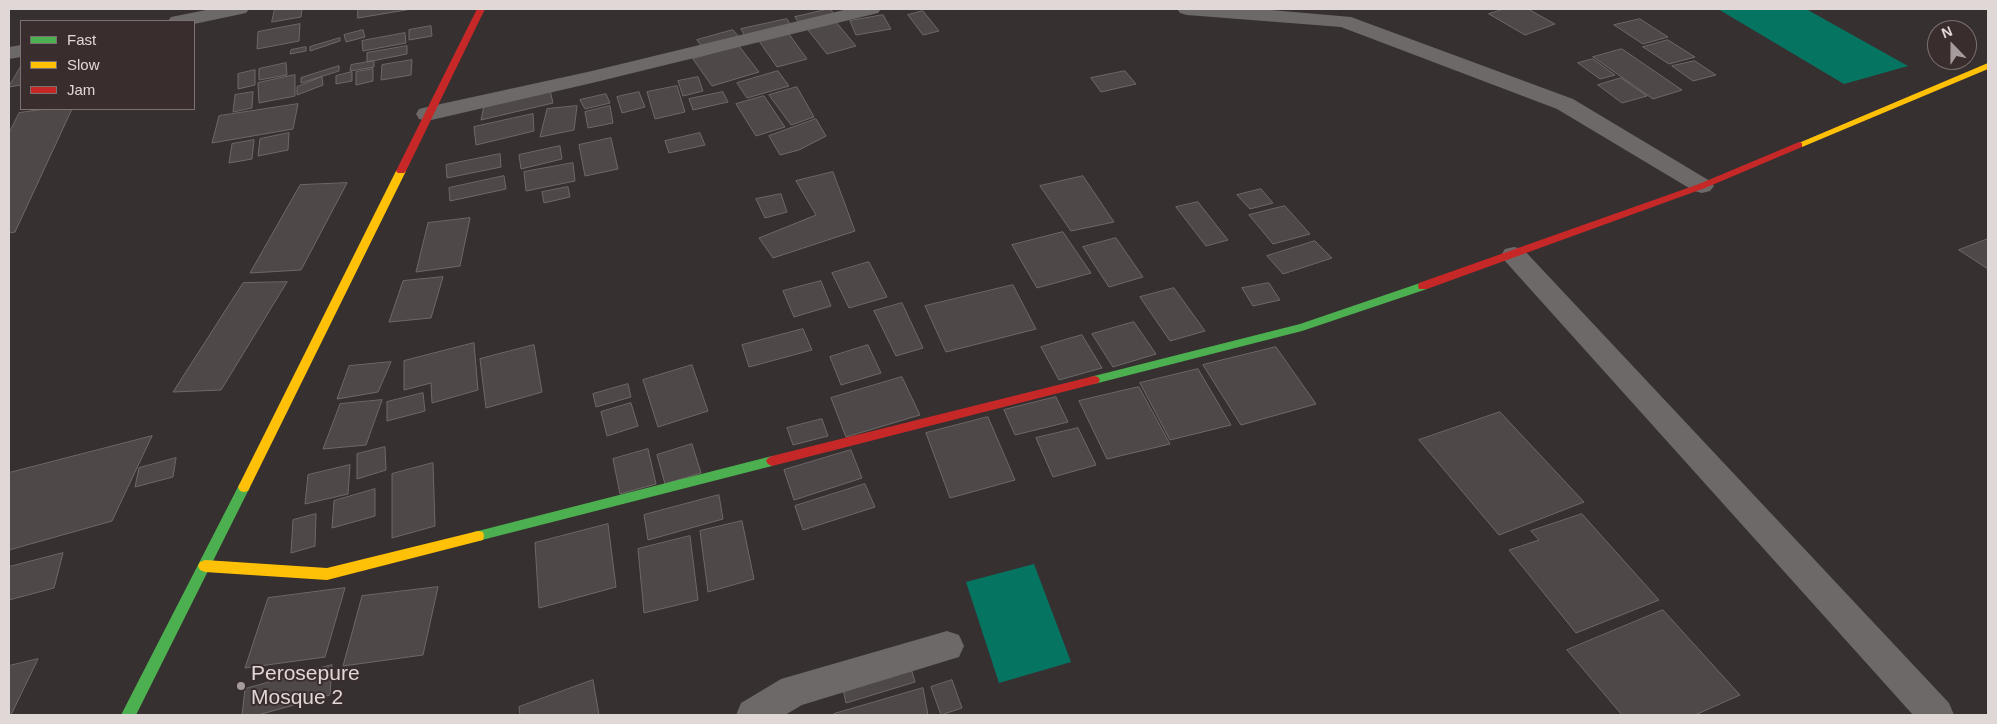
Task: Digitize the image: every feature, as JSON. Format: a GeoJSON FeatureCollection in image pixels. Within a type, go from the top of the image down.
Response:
{"type":"FeatureCollection","features":[{"type":"Feature","properties":{"kind":"main road"},"geometry":{"type":"LineString","coordinates":[[128,715],[205,566],[481,9]]}},
{"type":"Feature","properties":{"kind":"main road"},"geometry":{"type":"LineString","coordinates":[[205,566],[327,574],[1302,327],[1514,255],[1702,186],[1988,66]]}},
{"type":"Feature","properties":{"kind":"street"},"geometry":{"type":"LineString","coordinates":[[183,20],[239,9]]}},
{"type":"Feature","properties":{"kind":"street"},"geometry":{"type":"LineString","coordinates":[[428,114],[592,77],[871,9]]}},
{"type":"Feature","properties":{"kind":"street"},"geometry":{"type":"LineString","coordinates":[[1187,9],[1344,21],[1565,104],[1702,186]]}},
{"type":"Feature","properties":{"kind":"street"},"geometry":{"type":"LineString","coordinates":[[1514,255],[1936,715]]}},
{"type":"Feature","properties":{"kind":"street"},"geometry":{"type":"LineString","coordinates":[[754,715],[793,691],[947,646]]}},
{"type":"Feature","properties":{"kind":"shaded area"},"geometry":{"type":"Polygon","coordinates":[[[1718,9],[1806,9],[1908,66],[1844,84],[1718,9]]]}},
{"type":"Feature","properties":{"kind":"shaded area"},"geometry":{"type":"Polygon","coordinates":[[[1034,564],[1071,662],[999,683],[966,582],[1034,564]]]}},
{"type":"Feature","properties":{"kind":"building"},"geometry":{"type":"Polygon","coordinates":[[[275,9],[302,9],[301,17],[272,22],[275,9]]]}},
{"type":"Feature","properties":{"kind":"building"},"geometry":{"type":"Polygon","coordinates":[[[358,9],[412,9],[358,18],[358,9]]]}},
{"type":"Feature","properties":{"kind":"building"},"geometry":{"type":"Polygon","coordinates":[[[830,9],[835,15],[799,23],[795,17],[830,9]]]}},
{"type":"Feature","properties":{"kind":"building"},"geometry":{"type":"Polygon","coordinates":[[[1504,9],[1528,9],[1555,24],[1525,35],[1489,14],[1504,9]]]}},
{"type":"Feature","properties":{"kind":"building"},"geometry":{"type":"Polygon","coordinates":[[[923,11],[939,31],[923,35],[908,15],[923,11]]]}},
{"type":"Feature","properties":{"kind":"building"},"geometry":{"type":"Polygon","coordinates":[[[883,15],[891,29],[856,35],[850,21],[883,15]]]}},
{"type":"Feature","properties":{"kind":"building"},"geometry":{"type":"Polygon","coordinates":[[[787,19],[791,25],[745,36],[741,29],[787,19]]]}},
{"type":"Feature","properties":{"kind":"building"},"geometry":{"type":"Polygon","coordinates":[[[1640,19],[1668,37],[1643,44],[1614,25],[1640,19]]]}},
{"type":"Feature","properties":{"kind":"building"},"geometry":{"type":"Polygon","coordinates":[[[836,22],[856,46],[827,54],[808,30],[836,22]]]}},
{"type":"Feature","properties":{"kind":"building"},"geometry":{"type":"Polygon","coordinates":[[[300,24],[299,41],[257,49],[258,32],[300,24]]]}},
{"type":"Feature","properties":{"kind":"building"},"geometry":{"type":"Polygon","coordinates":[[[431,26],[432,36],[409,40],[409,30],[431,26]]]}},
{"type":"Feature","properties":{"kind":"building"},"geometry":{"type":"Polygon","coordinates":[[[363,30],[365,37],[346,42],[344,35],[363,30]]]}},
{"type":"Feature","properties":{"kind":"building"},"geometry":{"type":"Polygon","coordinates":[[[733,30],[740,38],[703,48],[697,40],[733,30]]]}},
{"type":"Feature","properties":{"kind":"building"},"geometry":{"type":"Polygon","coordinates":[[[405,33],[406,43],[363,51],[362,41],[405,33]]]}},
{"type":"Feature","properties":{"kind":"building"},"geometry":{"type":"Polygon","coordinates":[[[789,34],[807,59],[777,67],[759,41],[789,34]]]}},
{"type":"Feature","properties":{"kind":"building"},"geometry":{"type":"Polygon","coordinates":[[[340,38],[340,41],[310,51],[310,47],[340,38]]]}},
{"type":"Feature","properties":{"kind":"building"},"geometry":{"type":"Polygon","coordinates":[[[1668,40],[1695,57],[1669,64],[1643,47],[1668,40]]]}},
{"type":"Feature","properties":{"kind":"building"},"geometry":{"type":"Polygon","coordinates":[[[407,46],[407,54],[367,62],[367,53],[407,46]]]}},
{"type":"Feature","properties":{"kind":"building"},"geometry":{"type":"Polygon","coordinates":[[[739,46],[759,72],[712,86],[693,59],[739,46]]]}},
{"type":"Feature","properties":{"kind":"building"},"geometry":{"type":"Polygon","coordinates":[[[306,47],[306,51],[290,54],[291,50],[306,47]]]}},
{"type":"Feature","properties":{"kind":"building"},"geometry":{"type":"Polygon","coordinates":[[[1622,49],[1682,90],[1653,99],[1593,57],[1622,49]]]}},
{"type":"Feature","properties":{"kind":"building"},"geometry":{"type":"Polygon","coordinates":[[[1593,59],[1615,75],[1600,79],[1578,63],[1593,59]]]}},
{"type":"Feature","properties":{"kind":"building"},"geometry":{"type":"Polygon","coordinates":[[[412,60],[411,75],[381,80],[382,65],[412,60]]]}},
{"type":"Feature","properties":{"kind":"building"},"geometry":{"type":"Polygon","coordinates":[[[374,61],[374,67],[350,71],[351,65],[374,61]]]}},
{"type":"Feature","properties":{"kind":"building"},"geometry":{"type":"Polygon","coordinates":[[[1695,61],[1716,75],[1693,81],[1672,66],[1695,61]]]}},
{"type":"Feature","properties":{"kind":"building"},"geometry":{"type":"Polygon","coordinates":[[[286,63],[287,75],[259,80],[259,69],[286,63]]]}},
{"type":"Feature","properties":{"kind":"building"},"geometry":{"type":"Polygon","coordinates":[[[339,66],[339,71],[301,83],[301,78],[339,66]]]}},
{"type":"Feature","properties":{"kind":"building"},"geometry":{"type":"Polygon","coordinates":[[[20,68],[20,85],[9,87],[20,68]]]}},
{"type":"Feature","properties":{"kind":"building"},"geometry":{"type":"Polygon","coordinates":[[[373,69],[373,81],[356,85],[356,72],[373,69]]]}},
{"type":"Feature","properties":{"kind":"building"},"geometry":{"type":"Polygon","coordinates":[[[255,70],[255,85],[238,89],[238,74],[255,70]]]}},
{"type":"Feature","properties":{"kind":"building"},"geometry":{"type":"Polygon","coordinates":[[[778,71],[789,86],[747,98],[737,83],[778,71]]]}},
{"type":"Feature","properties":{"kind":"building"},"geometry":{"type":"Polygon","coordinates":[[[1125,71],[1136,84],[1101,92],[1091,78],[1125,71]]]}},
{"type":"Feature","properties":{"kind":"building"},"geometry":{"type":"Polygon","coordinates":[[[352,72],[352,81],[336,84],[336,76],[352,72]]]}},
{"type":"Feature","properties":{"kind":"building"},"geometry":{"type":"Polygon","coordinates":[[[295,75],[295,96],[259,103],[258,83],[295,75]]]}},
{"type":"Feature","properties":{"kind":"building"},"geometry":{"type":"Polygon","coordinates":[[[322,77],[323,85],[297,95],[297,87],[322,77]]]}},
{"type":"Feature","properties":{"kind":"building"},"geometry":{"type":"Polygon","coordinates":[[[698,77],[703,91],[683,96],[678,81],[698,77]]]}},
{"type":"Feature","properties":{"kind":"building"},"geometry":{"type":"Polygon","coordinates":[[[1621,78],[1647,96],[1622,103],[1598,85],[1621,78]]]}},
{"type":"Feature","properties":{"kind":"building"},"geometry":{"type":"Polygon","coordinates":[[[677,86],[685,112],[655,119],[647,92],[677,86]]]}},
{"type":"Feature","properties":{"kind":"building"},"geometry":{"type":"Polygon","coordinates":[[[797,87],[814,117],[791,125],[769,95],[797,87]]]}},
{"type":"Feature","properties":{"kind":"building"},"geometry":{"type":"Polygon","coordinates":[[[550,90],[553,103],[481,120],[484,106],[550,90]]]}},
{"type":"Feature","properties":{"kind":"building"},"geometry":{"type":"Polygon","coordinates":[[[253,92],[252,108],[233,112],[235,95],[253,92]]]}},
{"type":"Feature","properties":{"kind":"building"},"geometry":{"type":"Polygon","coordinates":[[[639,92],[645,107],[622,113],[617,97],[639,92]]]}},
{"type":"Feature","properties":{"kind":"building"},"geometry":{"type":"Polygon","coordinates":[[[723,92],[728,102],[693,110],[689,99],[723,92]]]}},
{"type":"Feature","properties":{"kind":"building"},"geometry":{"type":"Polygon","coordinates":[[[606,94],[610,103],[585,109],[580,100],[606,94]]]}},
{"type":"Feature","properties":{"kind":"building"},"geometry":{"type":"Polygon","coordinates":[[[764,96],[785,127],[756,136],[736,104],[764,96]]]}},
{"type":"Feature","properties":{"kind":"building"},"geometry":{"type":"Polygon","coordinates":[[[298,104],[293,129],[212,143],[219,116],[298,104]]]}},
{"type":"Feature","properties":{"kind":"building"},"geometry":{"type":"Polygon","coordinates":[[[577,106],[574,130],[540,137],[547,109],[577,106]]]}},
{"type":"Feature","properties":{"kind":"building"},"geometry":{"type":"Polygon","coordinates":[[[610,106],[613,123],[588,128],[585,112],[610,106]]]}},
{"type":"Feature","properties":{"kind":"building"},"geometry":{"type":"Polygon","coordinates":[[[38,110],[72,110],[15,232],[9,233],[9,133],[19,113],[38,110]]]}},
{"type":"Feature","properties":{"kind":"building"},"geometry":{"type":"Polygon","coordinates":[[[533,114],[534,131],[476,145],[474,127],[533,114]]]}},
{"type":"Feature","properties":{"kind":"building"},"geometry":{"type":"Polygon","coordinates":[[[816,119],[826,136],[799,150],[780,155],[769,136],[816,119]]]}},
{"type":"Feature","properties":{"kind":"building"},"geometry":{"type":"Polygon","coordinates":[[[289,133],[288,150],[258,156],[260,139],[289,133]]]}},
{"type":"Feature","properties":{"kind":"building"},"geometry":{"type":"Polygon","coordinates":[[[700,133],[705,145],[669,153],[665,141],[700,133]]]}},
{"type":"Feature","properties":{"kind":"building"},"geometry":{"type":"Polygon","coordinates":[[[611,138],[618,169],[585,176],[579,145],[611,138]]]}},
{"type":"Feature","properties":{"kind":"building"},"geometry":{"type":"Polygon","coordinates":[[[254,140],[252,159],[229,163],[232,144],[254,140]]]}},
{"type":"Feature","properties":{"kind":"building"},"geometry":{"type":"Polygon","coordinates":[[[560,146],[562,159],[521,169],[519,155],[560,146]]]}},
{"type":"Feature","properties":{"kind":"building"},"geometry":{"type":"Polygon","coordinates":[[[500,154],[501,167],[447,178],[446,165],[500,154]]]}},
{"type":"Feature","properties":{"kind":"building"},"geometry":{"type":"Polygon","coordinates":[[[573,163],[575,181],[526,191],[524,172],[573,163]]]}},
{"type":"Feature","properties":{"kind":"building"},"geometry":{"type":"Polygon","coordinates":[[[833,172],[855,231],[773,258],[759,238],[816,215],[796,181],[833,172]]]}},
{"type":"Feature","properties":{"kind":"building"},"geometry":{"type":"Polygon","coordinates":[[[504,176],[506,189],[450,201],[449,188],[504,176]]]}},
{"type":"Feature","properties":{"kind":"building"},"geometry":{"type":"Polygon","coordinates":[[[1083,176],[1114,222],[1071,231],[1040,186],[1083,176]]]}},
{"type":"Feature","properties":{"kind":"building"},"geometry":{"type":"Polygon","coordinates":[[[347,183],[301,270],[250,273],[300,185],[347,183]]]}},
{"type":"Feature","properties":{"kind":"building"},"geometry":{"type":"Polygon","coordinates":[[[568,187],[570,197],[544,203],[542,192],[568,187]]]}},
{"type":"Feature","properties":{"kind":"building"},"geometry":{"type":"Polygon","coordinates":[[[1261,189],[1273,203],[1250,209],[1237,195],[1261,189]]]}},
{"type":"Feature","properties":{"kind":"building"},"geometry":{"type":"Polygon","coordinates":[[[781,194],[787,212],[765,218],[756,199],[781,194]]]}},
{"type":"Feature","properties":{"kind":"building"},"geometry":{"type":"Polygon","coordinates":[[[1198,202],[1228,240],[1206,246],[1176,207],[1198,202]]]}},
{"type":"Feature","properties":{"kind":"building"},"geometry":{"type":"Polygon","coordinates":[[[1285,206],[1310,234],[1273,244],[1249,215],[1285,206]]]}},
{"type":"Feature","properties":{"kind":"building"},"geometry":{"type":"Polygon","coordinates":[[[470,218],[460,266],[416,272],[428,223],[470,218]]]}},
{"type":"Feature","properties":{"kind":"building"},"geometry":{"type":"Polygon","coordinates":[[[1063,232],[1091,273],[1037,288],[1012,245],[1063,232]]]}},
{"type":"Feature","properties":{"kind":"building"},"geometry":{"type":"Polygon","coordinates":[[[1116,238],[1143,277],[1109,287],[1083,247],[1116,238]]]}},
{"type":"Feature","properties":{"kind":"building"},"geometry":{"type":"Polygon","coordinates":[[[1988,239],[1988,269],[1959,250],[1988,239]]]}},
{"type":"Feature","properties":{"kind":"building"},"geometry":{"type":"Polygon","coordinates":[[[1315,241],[1332,258],[1283,274],[1267,256],[1315,241]]]}},
{"type":"Feature","properties":{"kind":"building"},"geometry":{"type":"Polygon","coordinates":[[[869,262],[887,297],[849,308],[832,273],[869,262]]]}},
{"type":"Feature","properties":{"kind":"building"},"geometry":{"type":"Polygon","coordinates":[[[443,277],[431,318],[389,322],[403,281],[443,277]]]}},
{"type":"Feature","properties":{"kind":"building"},"geometry":{"type":"Polygon","coordinates":[[[821,281],[831,306],[794,317],[783,291],[821,281]]]}},
{"type":"Feature","properties":{"kind":"building"},"geometry":{"type":"Polygon","coordinates":[[[287,282],[221,390],[173,392],[243,283],[287,282]]]}},
{"type":"Feature","properties":{"kind":"building"},"geometry":{"type":"Polygon","coordinates":[[[1269,283],[1280,300],[1253,306],[1242,288],[1269,283]]]}},
{"type":"Feature","properties":{"kind":"building"},"geometry":{"type":"Polygon","coordinates":[[[1013,285],[1036,329],[946,352],[925,306],[1013,285]]]}},
{"type":"Feature","properties":{"kind":"building"},"geometry":{"type":"Polygon","coordinates":[[[1174,288],[1205,331],[1170,341],[1140,297],[1174,288]]]}},
{"type":"Feature","properties":{"kind":"building"},"geometry":{"type":"Polygon","coordinates":[[[902,303],[923,348],[896,356],[874,311],[902,303]]]}},
{"type":"Feature","properties":{"kind":"building"},"geometry":{"type":"Polygon","coordinates":[[[1134,322],[1156,354],[1113,367],[1092,334],[1134,322]]]}},
{"type":"Feature","properties":{"kind":"building"},"geometry":{"type":"Polygon","coordinates":[[[803,329],[812,350],[749,367],[742,345],[803,329]]]}},
{"type":"Feature","properties":{"kind":"building"},"geometry":{"type":"Polygon","coordinates":[[[1082,335],[1102,368],[1059,380],[1041,347],[1082,335]]]}},
{"type":"Feature","properties":{"kind":"building"},"geometry":{"type":"Polygon","coordinates":[[[474,343],[478,390],[432,403],[431,383],[404,390],[404,361],[474,343]]]}},
{"type":"Feature","properties":{"kind":"building"},"geometry":{"type":"Polygon","coordinates":[[[534,345],[542,392],[486,408],[480,359],[534,345]]]}},
{"type":"Feature","properties":{"kind":"building"},"geometry":{"type":"Polygon","coordinates":[[[868,345],[881,373],[841,385],[830,357],[868,345]]]}},
{"type":"Feature","properties":{"kind":"building"},"geometry":{"type":"Polygon","coordinates":[[[1276,347],[1316,404],[1241,425],[1203,365],[1276,347]]]}},
{"type":"Feature","properties":{"kind":"building"},"geometry":{"type":"Polygon","coordinates":[[[391,362],[378,392],[337,399],[349,366],[391,362]]]}},
{"type":"Feature","properties":{"kind":"building"},"geometry":{"type":"Polygon","coordinates":[[[692,365],[708,411],[658,427],[643,380],[692,365]]]}},
{"type":"Feature","properties":{"kind":"building"},"geometry":{"type":"Polygon","coordinates":[[[1198,369],[1231,425],[1170,440],[1140,383],[1198,369]]]}},
{"type":"Feature","properties":{"kind":"building"},"geometry":{"type":"Polygon","coordinates":[[[902,377],[920,415],[846,437],[831,398],[902,377]]]}},
{"type":"Feature","properties":{"kind":"building"},"geometry":{"type":"Polygon","coordinates":[[[628,384],[631,397],[596,407],[593,394],[628,384]]]}},
{"type":"Feature","properties":{"kind":"building"},"geometry":{"type":"Polygon","coordinates":[[[1139,387],[1170,444],[1107,459],[1079,401],[1139,387]]]}},
{"type":"Feature","properties":{"kind":"building"},"geometry":{"type":"Polygon","coordinates":[[[423,393],[425,411],[387,421],[387,402],[423,393]]]}},
{"type":"Feature","properties":{"kind":"building"},"geometry":{"type":"Polygon","coordinates":[[[1056,397],[1068,422],[1015,435],[1004,410],[1056,397]]]}},
{"type":"Feature","properties":{"kind":"building"},"geometry":{"type":"Polygon","coordinates":[[[382,400],[366,445],[323,449],[340,404],[382,400]]]}},
{"type":"Feature","properties":{"kind":"building"},"geometry":{"type":"Polygon","coordinates":[[[631,403],[638,426],[607,436],[601,412],[631,403]]]}},
{"type":"Feature","properties":{"kind":"building"},"geometry":{"type":"Polygon","coordinates":[[[1500,412],[1584,502],[1499,535],[1419,440],[1500,412]]]}},
{"type":"Feature","properties":{"kind":"building"},"geometry":{"type":"Polygon","coordinates":[[[988,417],[1015,480],[950,498],[926,433],[988,417]]]}},
{"type":"Feature","properties":{"kind":"building"},"geometry":{"type":"Polygon","coordinates":[[[822,419],[828,436],[793,445],[787,428],[822,419]]]}},
{"type":"Feature","properties":{"kind":"building"},"geometry":{"type":"Polygon","coordinates":[[[1078,428],[1096,465],[1053,477],[1036,438],[1078,428]]]}},
{"type":"Feature","properties":{"kind":"building"},"geometry":{"type":"Polygon","coordinates":[[[152,436],[112,521],[9,550],[9,473],[152,436]]]}},
{"type":"Feature","properties":{"kind":"building"},"geometry":{"type":"Polygon","coordinates":[[[692,444],[701,473],[665,484],[657,455],[692,444]]]}},
{"type":"Feature","properties":{"kind":"building"},"geometry":{"type":"Polygon","coordinates":[[[385,447],[386,470],[357,479],[357,454],[385,447]]]}},
{"type":"Feature","properties":{"kind":"building"},"geometry":{"type":"Polygon","coordinates":[[[648,449],[656,484],[620,494],[613,459],[648,449]]]}},
{"type":"Feature","properties":{"kind":"building"},"geometry":{"type":"Polygon","coordinates":[[[851,450],[862,478],[794,500],[784,470],[851,450]]]}},
{"type":"Feature","properties":{"kind":"building"},"geometry":{"type":"Polygon","coordinates":[[[176,458],[173,477],[135,487],[139,468],[176,458]]]}},
{"type":"Feature","properties":{"kind":"building"},"geometry":{"type":"Polygon","coordinates":[[[433,463],[435,526],[392,538],[392,474],[433,463]]]}},
{"type":"Feature","properties":{"kind":"building"},"geometry":{"type":"Polygon","coordinates":[[[350,465],[348,494],[305,504],[308,475],[350,465]]]}},
{"type":"Feature","properties":{"kind":"building"},"geometry":{"type":"Polygon","coordinates":[[[865,484],[875,507],[803,530],[795,506],[865,484]]]}},
{"type":"Feature","properties":{"kind":"building"},"geometry":{"type":"Polygon","coordinates":[[[375,489],[375,516],[332,528],[334,501],[375,489]]]}},
{"type":"Feature","properties":{"kind":"building"},"geometry":{"type":"Polygon","coordinates":[[[719,495],[723,519],[648,540],[644,515],[719,495]]]}},
{"type":"Feature","properties":{"kind":"building"},"geometry":{"type":"Polygon","coordinates":[[[316,514],[315,546],[291,553],[293,520],[316,514]]]}},
{"type":"Feature","properties":{"kind":"building"},"geometry":{"type":"Polygon","coordinates":[[[1582,514],[1659,600],[1576,633],[1509,550],[1539,540],[1531,531],[1582,514]]]}},
{"type":"Feature","properties":{"kind":"building"},"geometry":{"type":"Polygon","coordinates":[[[742,521],[754,579],[708,592],[700,531],[742,521]]]}},
{"type":"Feature","properties":{"kind":"building"},"geometry":{"type":"Polygon","coordinates":[[[608,524],[616,587],[539,608],[535,543],[608,524]]]}},
{"type":"Feature","properties":{"kind":"building"},"geometry":{"type":"Polygon","coordinates":[[[690,536],[698,600],[644,613],[638,549],[690,536]]]}},
{"type":"Feature","properties":{"kind":"building"},"geometry":{"type":"Polygon","coordinates":[[[63,553],[54,588],[9,600],[9,567],[63,553]]]}},
{"type":"Feature","properties":{"kind":"building"},"geometry":{"type":"Polygon","coordinates":[[[438,587],[423,655],[343,666],[362,596],[438,587]]]}},
{"type":"Feature","properties":{"kind":"building"},"geometry":{"type":"Polygon","coordinates":[[[345,588],[325,657],[245,668],[268,598],[345,588]]]}},
{"type":"Feature","properties":{"kind":"building"},"geometry":{"type":"Polygon","coordinates":[[[1663,610],[1740,695],[1695,715],[1622,715],[1567,650],[1663,610]]]}},
{"type":"Feature","properties":{"kind":"building"},"geometry":{"type":"Polygon","coordinates":[[[38,659],[11,715],[9,715],[9,666],[38,659]]]}},
{"type":"Feature","properties":{"kind":"building"},"geometry":{"type":"Polygon","coordinates":[[[909,661],[915,682],[846,703],[841,680],[909,661]]]}},
{"type":"Feature","properties":{"kind":"building"},"geometry":{"type":"Polygon","coordinates":[[[332,665],[330,695],[258,715],[242,715],[245,689],[332,665]]]}},
{"type":"Feature","properties":{"kind":"building"},"geometry":{"type":"Polygon","coordinates":[[[593,680],[599,715],[520,715],[519,707],[593,680]]]}},
{"type":"Feature","properties":{"kind":"building"},"geometry":{"type":"Polygon","coordinates":[[[952,680],[962,708],[941,715],[931,687],[952,680]]]}},
{"type":"Feature","properties":{"kind":"building"},"geometry":{"type":"Polygon","coordinates":[[[923,688],[928,715],[834,715],[834,714],[923,688]]]}},
{"type":"Feature","properties":{"kind":"traffic: fast"},"geometry":{"type":"LineString","coordinates":[[1094,380],[1302,327],[1423,286]]}},
{"type":"Feature","properties":{"kind":"traffic: fast"},"geometry":{"type":"LineString","coordinates":[[478,536],[772,461]]}},
{"type":"Feature","properties":{"kind":"traffic: fast"},"geometry":{"type":"LineString","coordinates":[[128,715],[244,487]]}},
{"type":"Feature","properties":{"kind":"traffic: slow"},"geometry":{"type":"LineString","coordinates":[[1799,145],[1988,66]]}},
{"type":"Feature","properties":{"kind":"traffic: slow"},"geometry":{"type":"LineString","coordinates":[[244,487],[401,171]]}},
{"type":"Feature","properties":{"kind":"traffic: slow"},"geometry":{"type":"LineString","coordinates":[[205,566],[327,574],[478,536]]}},
{"type":"Feature","properties":{"kind":"traffic: jam"},"geometry":{"type":"LineString","coordinates":[[401,171],[481,9]]}},
{"type":"Feature","properties":{"kind":"traffic: jam"},"geometry":{"type":"LineString","coordinates":[[1423,286],[1702,186],[1799,145]]}},
{"type":"Feature","properties":{"kind":"traffic: jam"},"geometry":{"type":"LineString","coordinates":[[772,461],[1094,380]]}},
{"type":"Feature","properties":{"kind":"place","name":"Perosepure Mosque 2"},"geometry":{"type":"Point","coordinates":[241,686]}}]}
